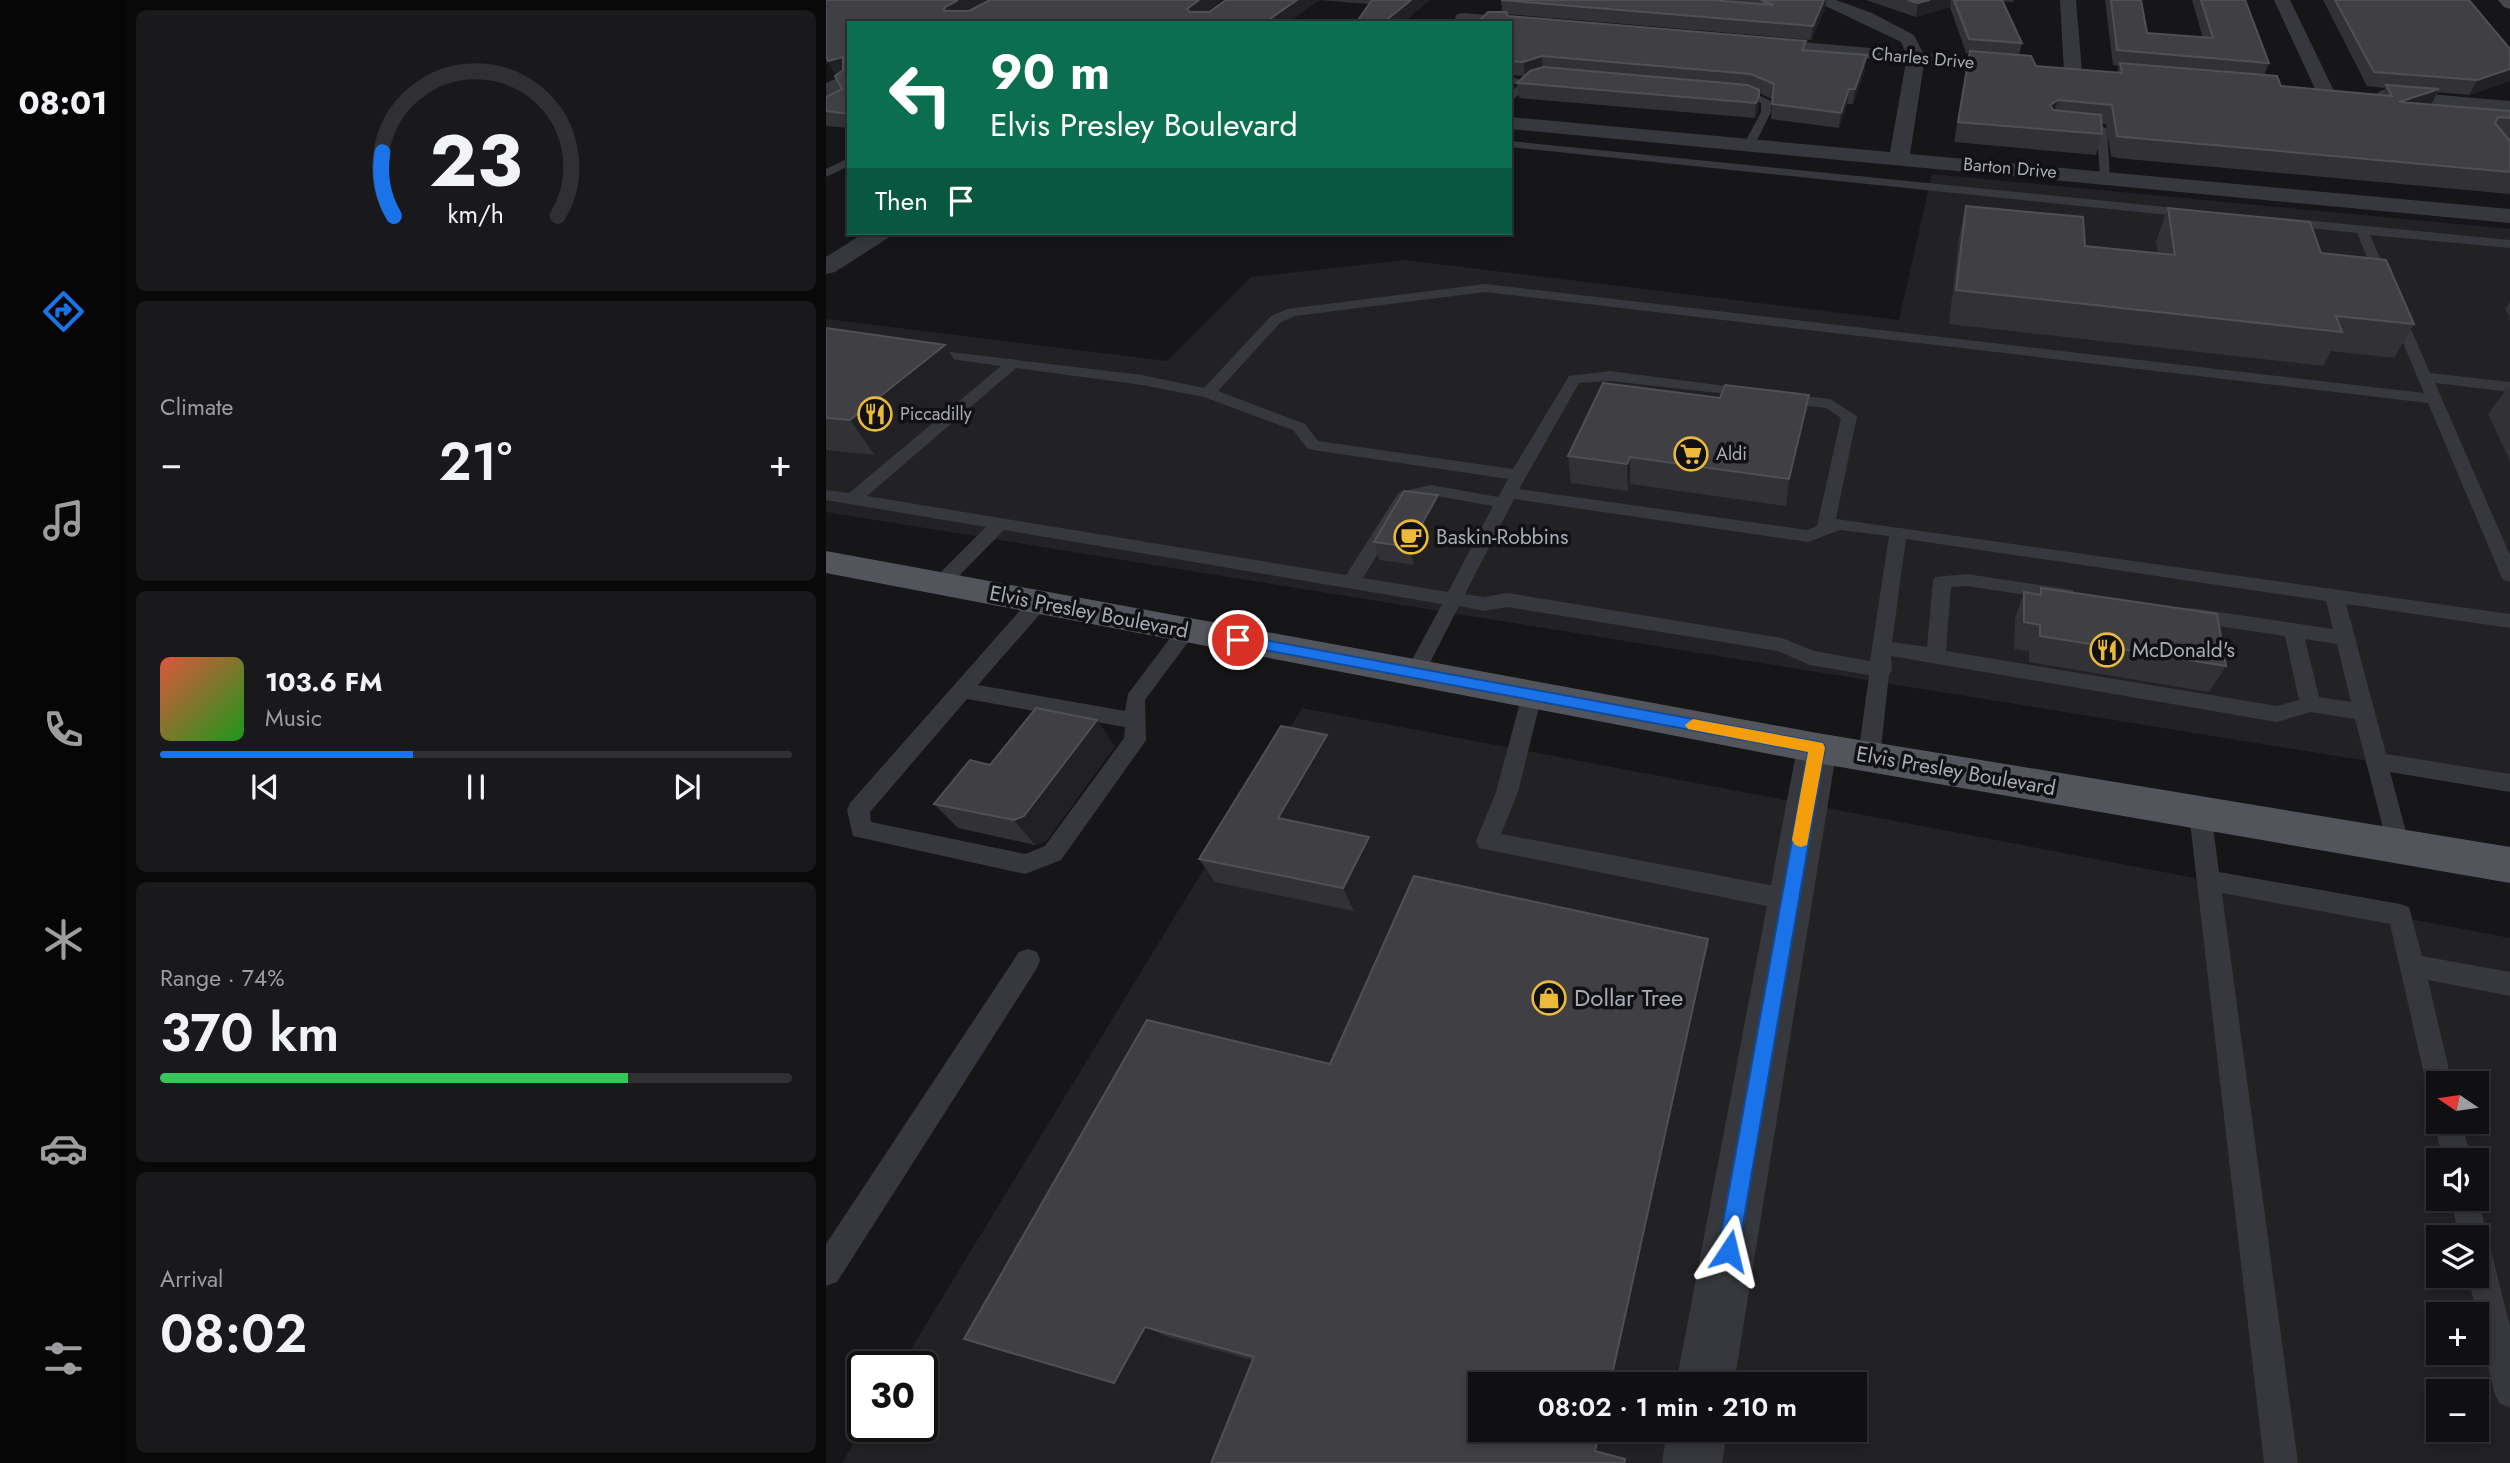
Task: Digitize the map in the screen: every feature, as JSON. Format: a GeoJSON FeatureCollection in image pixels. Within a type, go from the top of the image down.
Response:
{"type":"FeatureCollection","features":[{"type":"Feature","properties":{"kind":"main road"},"geometry":{"type":"LineString","coordinates":[[2506,0],[2510,4]]}},
{"type":"Feature","properties":{"kind":"main road","name":"Elvis Presley Boulevard"},"geometry":{"type":"LineString","coordinates":[[826,562],[1817,748],[2510,866]]}},
{"type":"Feature","properties":{"kind":"street"},"geometry":{"type":"LineString","coordinates":[[1482,0],[1462,18],[1498,21]]}},
{"type":"Feature","properties":{"kind":"street"},"geometry":{"type":"LineString","coordinates":[[1821,0],[1866,17],[1908,39],[1916,57],[1899,158]]}},
{"type":"Feature","properties":{"kind":"street"},"geometry":{"type":"LineString","coordinates":[[2067,0],[2073,72]]}},
{"type":"Feature","properties":{"kind":"street"},"geometry":{"type":"LineString","coordinates":[[2281,0],[2331,92],[2298,89]]}},
{"type":"Feature","properties":{"kind":"street"},"geometry":{"type":"LineString","coordinates":[[1512,22],[1559,26]]}},
{"type":"Feature","properties":{"kind":"street","name":"Charles Drive"},"geometry":{"type":"LineString","coordinates":[[1737,41],[2034,68]]}},
{"type":"Feature","properties":{"kind":"street"},"geometry":{"type":"LineString","coordinates":[[826,90],[845,69]]}},
{"type":"Feature","properties":{"kind":"street"},"geometry":{"type":"LineString","coordinates":[[2364,94],[2510,107]]}},
{"type":"Feature","properties":{"kind":"street","name":"Barton Drive"},"geometry":{"type":"LineString","coordinates":[[1512,123],[2510,216]]}},
{"type":"Feature","properties":{"kind":"street"},"geometry":{"type":"LineString","coordinates":[[826,268],[877,235]]}},
{"type":"Feature","properties":{"kind":"street"},"geometry":{"type":"LineString","coordinates":[[1708,1372],[1817,748]]}},
{"type":"Feature","properties":{"kind":"street"},"geometry":{"type":"LineString","coordinates":[[1692,1463],[1696,1442]]}},
{"type":"Feature","properties":{"kind":"lane"},"geometry":{"type":"LineString","coordinates":[[1512,80],[1530,80],[1512,98]]}},
{"type":"Feature","properties":{"kind":"lane"},"geometry":{"type":"LineString","coordinates":[[1724,92],[1750,94],[1766,101],[1766,112],[1750,144]]}},
{"type":"Feature","properties":{"kind":"lane"},"geometry":{"type":"LineString","coordinates":[[2065,126],[2102,129],[2106,177]]}},
{"type":"Feature","properties":{"kind":"lane"},"geometry":{"type":"LineString","coordinates":[[1512,144],[1660,156],[1889,183],[2209,215]]}},
{"type":"Feature","properties":{"kind":"lane"},"geometry":{"type":"LineString","coordinates":[[1889,183],[1899,158]]}},
{"type":"Feature","properties":{"kind":"lane"},"geometry":{"type":"LineString","coordinates":[[826,174],[847,162]]}},
{"type":"Feature","properties":{"kind":"lane"},"geometry":{"type":"LineString","coordinates":[[2264,220],[2510,244]]}},
{"type":"Feature","properties":{"kind":"lane"},"geometry":{"type":"LineString","coordinates":[[2362,230],[2510,576]]}},
{"type":"Feature","properties":{"kind":"lane"},"geometry":{"type":"LineString","coordinates":[[1208,393],[1276,319],[1292,312],[1485,288],[2434,399]]}},
{"type":"Feature","properties":{"kind":"lane"},"geometry":{"type":"LineString","coordinates":[[906,348],[1142,380],[1208,393],[1298,427],[1313,445],[1518,475]]}},
{"type":"Feature","properties":{"kind":"lane"},"geometry":{"type":"LineString","coordinates":[[852,500],[1013,363]]}},
{"type":"Feature","properties":{"kind":"lane"},"geometry":{"type":"LineString","coordinates":[[1415,673],[1518,475],[1574,379],[1610,376],[1830,404],[1849,415],[1825,530]]}},
{"type":"Feature","properties":{"kind":"lane"},"geometry":{"type":"LineString","coordinates":[[2425,377],[2510,387]]}},
{"type":"Feature","properties":{"kind":"lane"},"geometry":{"type":"LineString","coordinates":[[1351,582],[1405,496],[1431,490],[1808,536],[1839,524],[2510,621]]}},
{"type":"Feature","properties":{"kind":"lane"},"geometry":{"type":"LineString","coordinates":[[826,495],[1484,604],[1507,600],[1782,645],[1810,658],[1881,670]]}},
{"type":"Feature","properties":{"kind":"lane"},"geometry":{"type":"LineString","coordinates":[[940,584],[999,525]]}},
{"type":"Feature","properties":{"kind":"lane"},"geometry":{"type":"LineString","coordinates":[[1869,757],[1898,532]]}},
{"type":"Feature","properties":{"kind":"lane"},"geometry":{"type":"LineString","coordinates":[[1936,657],[1942,581],[1967,580],[2090,599]]}},
{"type":"Feature","properties":{"kind":"lane"},"geometry":{"type":"LineString","coordinates":[[2334,595],[2399,847]]}},
{"type":"Feature","properties":{"kind":"lane"},"geometry":{"type":"LineString","coordinates":[[1039,603],[858,810],[861,829],[1025,864],[1053,853],[1135,740],[1135,699],[1187,631]]}},
{"type":"Feature","properties":{"kind":"lane"},"geometry":{"type":"LineString","coordinates":[[2171,612],[2345,638]]}},
{"type":"Feature","properties":{"kind":"lane"},"geometry":{"type":"LineString","coordinates":[[2294,631],[2310,704]]}},
{"type":"Feature","properties":{"kind":"lane"},"geometry":{"type":"LineString","coordinates":[[1882,647],[2277,714],[2310,704],[2364,712]]}},
{"type":"Feature","properties":{"kind":"lane"},"geometry":{"type":"LineString","coordinates":[[962,690],[1134,721]]}},
{"type":"Feature","properties":{"kind":"lane"},"geometry":{"type":"LineString","coordinates":[[1532,695],[1507,792],[1487,841],[1791,900]]}},
{"type":"Feature","properties":{"kind":"lane"},"geometry":{"type":"LineString","coordinates":[[2377,761],[2510,783]]}},
{"type":"Feature","properties":{"kind":"lane"},"geometry":{"type":"LineString","coordinates":[[2200,813],[2281,1463]]}},
{"type":"Feature","properties":{"kind":"lane"},"geometry":{"type":"LineString","coordinates":[[2208,880],[2400,915],[2436,1071]]}},
{"type":"Feature","properties":{"kind":"lane"},"geometry":{"type":"LineString","coordinates":[[826,1271],[1028,960]]}},
{"type":"Feature","properties":{"kind":"lane"},"geometry":{"type":"LineString","coordinates":[[2412,966],[2510,984]]}},
{"type":"Feature","properties":{"kind":"lane"},"geometry":{"type":"LineString","coordinates":[[2486,1288],[2510,1392]]}},
{"type":"Feature","properties":{"kind":"shaded area"},"geometry":{"type":"Polygon","coordinates":[[[1932,174],[2510,229],[2510,784],[826,512],[826,319],[1167,361],[1251,277],[1405,260],[1899,320],[1932,174]]]}},
{"type":"Feature","properties":{"kind":"shaded area"},"geometry":{"type":"Polygon","coordinates":[[[1302,708],[2510,938],[2510,1463],[842,1463],[854,1442],[938,1442],[938,1351],[910,1351],[1302,708]]]}},
{"type":"Feature","properties":{"kind":"building"},"geometry":{"type":"Polygon","coordinates":[[[958,0],[945,7],[944,11],[969,11],[990,0],[1199,0],[1187,9],[1190,12],[1209,12],[1226,0],[1297,0],[1267,21],[847,21],[847,114],[826,111],[826,97],[842,89],[835,76],[843,70],[843,57],[828,61],[826,56],[826,1],[958,0]]]}},
{"type":"Feature","properties":{"kind":"building"},"geometry":{"type":"Polygon","coordinates":[[[1372,0],[1411,0],[1385,21],[1357,21],[1372,0]]]}},
{"type":"Feature","properties":{"kind":"building"},"geometry":{"type":"Polygon","coordinates":[[[1501,0],[1711,0],[1774,5],[1761,0],[1824,0],[1813,26],[1501,0]]]}},
{"type":"Feature","properties":{"kind":"building"},"geometry":{"type":"Polygon","coordinates":[[[1908,0],[1930,0],[1918,3],[1908,0]]]}},
{"type":"Feature","properties":{"kind":"building"},"geometry":{"type":"Polygon","coordinates":[[[1954,0],[2002,0],[2022,43],[1969,39],[1954,0]]]}},
{"type":"Feature","properties":{"kind":"building"},"geometry":{"type":"Polygon","coordinates":[[[2111,0],[2141,0],[2147,33],[2213,38],[2201,0],[2245,0],[2269,63],[2117,50],[2111,0]]]}},
{"type":"Feature","properties":{"kind":"building"},"geometry":{"type":"Polygon","coordinates":[[[2335,0],[2469,0],[2510,49],[2510,69],[2477,80],[2374,72],[2335,0]]]}},
{"type":"Feature","properties":{"kind":"building"},"geometry":{"type":"Polygon","coordinates":[[[1488,12],[1506,12],[1508,16],[1806,41],[1802,50],[1867,55],[1855,89],[1849,89],[1841,113],[1772,104],[1774,84],[1751,74],[1542,56],[1523,62],[1512,61],[1512,21],[1479,21],[1488,12]]]}},
{"type":"Feature","properties":{"kind":"building"},"geometry":{"type":"Polygon","coordinates":[[[1970,51],[2031,56],[2036,66],[2122,73],[2120,63],[2277,76],[2281,86],[2392,96],[2386,85],[2439,89],[2399,102],[2510,111],[2510,118],[2498,117],[2495,123],[2510,141],[2510,172],[2117,136],[2112,105],[2058,100],[2050,105],[2053,110],[2101,115],[2102,134],[1958,122],[1970,51]]]}},
{"type":"Feature","properties":{"kind":"building"},"geometry":{"type":"Polygon","coordinates":[[[1543,67],[1748,85],[1759,90],[1759,96],[1756,103],[1517,83],[1530,71],[1543,67]]]}},
{"type":"Feature","properties":{"kind":"building"},"geometry":{"type":"Polygon","coordinates":[[[1966,206],[2083,217],[2085,246],[2175,255],[2168,208],[2310,222],[2321,253],[2386,260],[2414,324],[2336,316],[2342,332],[1956,290],[1966,206]]]}},
{"type":"Feature","properties":{"kind":"building"},"geometry":{"type":"Polygon","coordinates":[[[826,328],[945,345],[850,420],[826,418],[826,328]]]}},
{"type":"Feature","properties":{"kind":"building","name":"Aldi"},"geometry":{"type":"Polygon","coordinates":[[[1603,383],[1720,398],[1725,385],[1809,395],[1789,479],[1630,457],[1627,464],[1568,456],[1603,383]]]}},
{"type":"Feature","properties":{"kind":"building"},"geometry":{"type":"Polygon","coordinates":[[[1404,491],[1438,495],[1409,547],[1374,542],[1404,491]]]}},
{"type":"Feature","properties":{"kind":"building"},"geometry":{"type":"Polygon","coordinates":[[[2041,588],[2217,614],[2226,666],[2040,636],[2040,625],[2024,622],[2024,592],[2041,595],[2041,588]]]}},
{"type":"Feature","properties":{"kind":"building"},"geometry":{"type":"Polygon","coordinates":[[[1036,708],[1097,720],[1024,816],[1014,820],[934,804],[970,760],[990,765],[1036,708]]]}},
{"type":"Feature","properties":{"kind":"building"},"geometry":{"type":"Polygon","coordinates":[[[1281,726],[1327,735],[1278,818],[1369,837],[1343,888],[1199,859],[1281,726]]]}},
{"type":"Feature","properties":{"kind":"building"},"geometry":{"type":"Polygon","coordinates":[[[1414,876],[1708,939],[1613,1372],[1468,1372],[1468,1442],[1597,1442],[1595,1451],[1625,1459],[1624,1463],[1211,1463],[1254,1357],[1145,1327],[1114,1383],[964,1339],[1147,1020],[1330,1064],[1414,876]]]}},
{"type":"Feature","properties":{"kind":"slow traffic"},"geometry":{"type":"LineString","coordinates":[[1693,725],[1817,748],[1801,840]]}},
{"type":"Feature","properties":{"kind":"place","name":"Piccadilly"},"geometry":{"type":"Point","coordinates":[875,414]}},
{"type":"Feature","properties":{"kind":"place","name":"Aldi"},"geometry":{"type":"Point","coordinates":[1691,454]}},
{"type":"Feature","properties":{"kind":"place","name":"Baskin-Robbins"},"geometry":{"type":"Point","coordinates":[1411,537]}},
{"type":"Feature","properties":{"kind":"place","name":"McDonald's"},"geometry":{"type":"Point","coordinates":[2107,650]}},
{"type":"Feature","properties":{"kind":"place","name":"Dollar Tree"},"geometry":{"type":"Point","coordinates":[1549,998]}},
{"type":"Feature","properties":{"kind":"route"},"geometry":{"type":"LineString","coordinates":[[1238,640],[1817,748],[1729,1251]]}}]}
